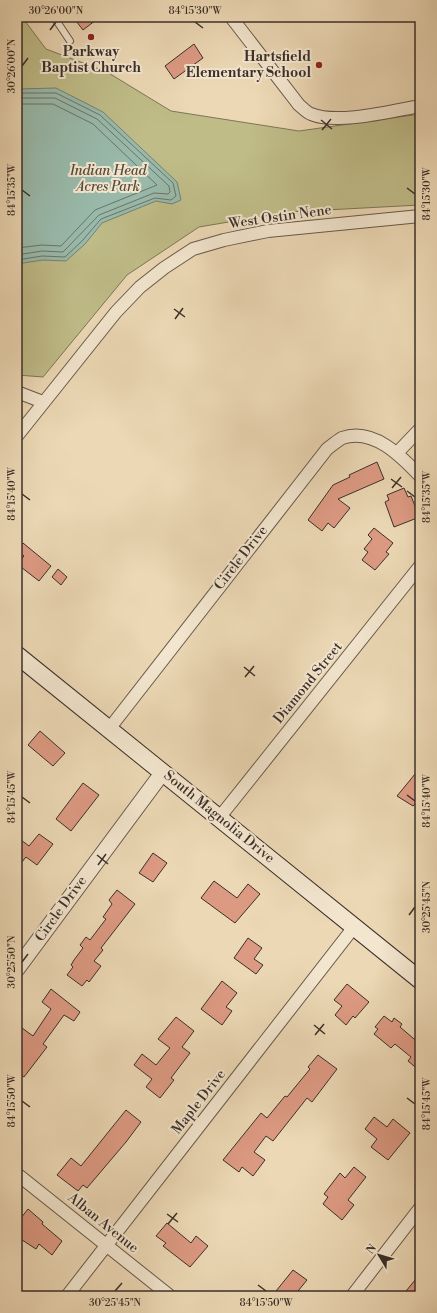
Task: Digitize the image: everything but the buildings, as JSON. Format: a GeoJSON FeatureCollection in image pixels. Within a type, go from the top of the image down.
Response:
{"type":"FeatureCollection","features":[{"type":"Feature","properties":{"kind":"main road","name":"South Magnolia Drive"},"geometry":{"type":"LineString","coordinates":[[17,655],[354,927],[419,976]]}},
{"type":"Feature","properties":{"kind":"street"},"geometry":{"type":"LineString","coordinates":[[231,17],[299,105],[311,114],[330,118],[370,115],[420,106]]}},
{"type":"Feature","properties":{"kind":"street","name":"West Ostin Nene"},"geometry":{"type":"LineString","coordinates":[[17,436],[116,312],[140,287],[164,268],[193,249],[224,240],[268,231],[420,216]]}},
{"type":"Feature","properties":{"kind":"street"},"geometry":{"type":"LineString","coordinates":[[17,392],[43,402]]}},
{"type":"Feature","properties":{"kind":"street"},"geometry":{"type":"LineString","coordinates":[[420,428],[397,453],[420,476]]}},
{"type":"Feature","properties":{"kind":"street","name":"Circle Drive"},"geometry":{"type":"LineString","coordinates":[[109,729],[326,449],[341,439],[355,436],[373,439],[397,453]]}},
{"type":"Feature","properties":{"kind":"street","name":"Diamond Street"},"geometry":{"type":"LineString","coordinates":[[220,818],[420,566]]}},
{"type":"Feature","properties":{"kind":"street","name":"Circle Drive"},"geometry":{"type":"LineString","coordinates":[[17,969],[163,772]]}},
{"type":"Feature","properties":{"kind":"street","name":"Maple Drive"},"geometry":{"type":"LineString","coordinates":[[67,1296],[354,927]]}},
{"type":"Feature","properties":{"kind":"street","name":"Alban Avenue"},"geometry":{"type":"LineString","coordinates":[[17,1174],[170,1296]]}},
{"type":"Feature","properties":{"kind":"street"},"geometry":{"type":"LineString","coordinates":[[352,1296],[420,1208]]}},
{"type":"Feature","properties":{"kind":"lane"},"geometry":{"type":"LineString","coordinates":[[54,17],[70,41]]}},
{"type":"Feature","properties":{"kind":"green space","name":"Indian Head Acres Park"},"geometry":{"type":"Polygon","coordinates":[[[17,17],[22,17],[46,49],[107,72],[171,111],[299,131],[420,114],[420,205],[288,212],[199,227],[127,275],[43,377],[17,375],[17,17]]]}},
{"type":"Feature","properties":{"kind":"water"},"geometry":{"type":"Polygon","coordinates":[[[56,88],[103,112],[177,182],[181,200],[172,204],[156,201],[102,223],[85,244],[66,261],[43,260],[17,264],[17,89],[56,88]]]}},
{"type":"Feature","properties":{"kind":"place","name":"Parkway Baptist Church"},"geometry":{"type":"Point","coordinates":[91,37]}},
{"type":"Feature","properties":{"kind":"place","name":"Hartsfield Elementary School"},"geometry":{"type":"Point","coordinates":[319,65]}}]}
